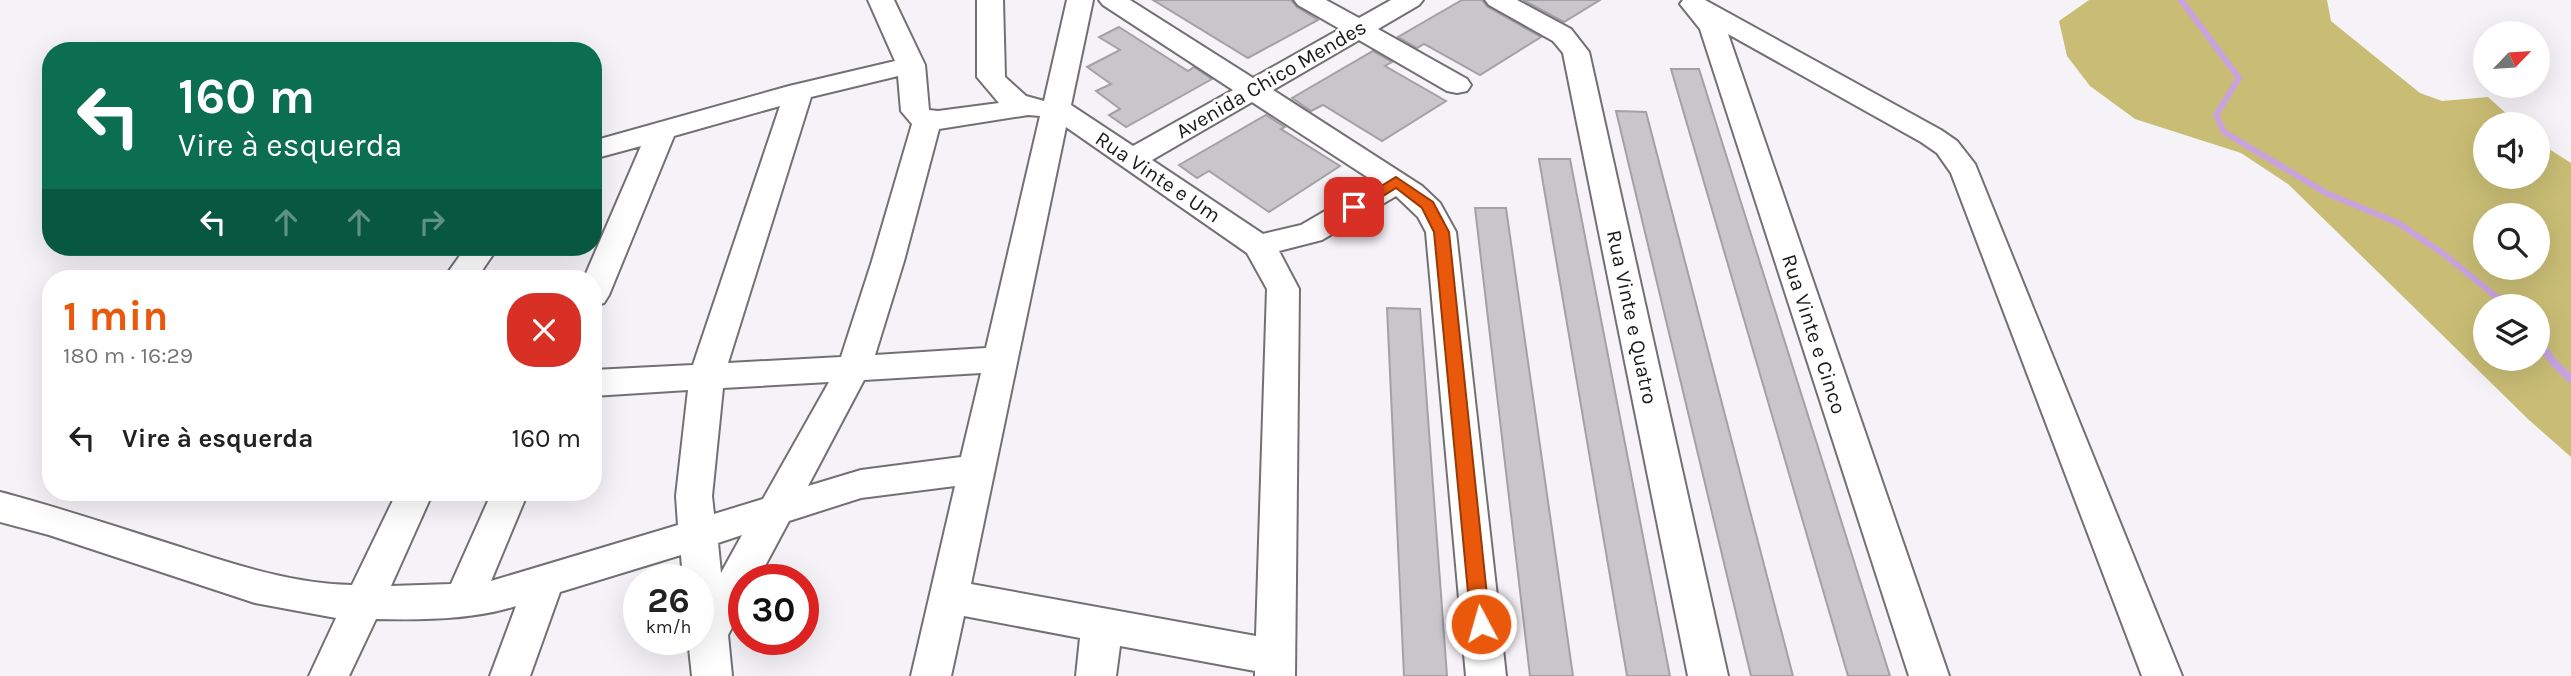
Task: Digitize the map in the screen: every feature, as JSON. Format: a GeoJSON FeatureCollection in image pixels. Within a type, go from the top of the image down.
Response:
{"type":"FeatureCollection","features":[{"type":"Feature","properties":{"kind":"street"},"geometry":{"type":"LineString","coordinates":[[881,0],[911,65],[915,111],[920,117],[927,120],[1041,108]]}},
{"type":"Feature","properties":{"kind":"street","name":"Rua Vinte e Um"},"geometry":{"type":"LineString","coordinates":[[990,0],[991,78],[998,87],[1126,155],[1258,246]]}},
{"type":"Feature","properties":{"kind":"street"},"geometry":{"type":"LineString","coordinates":[[931,676],[1001,360],[1041,108],[1080,0]]}},
{"type":"Feature","properties":{"kind":"street"},"geometry":{"type":"LineString","coordinates":[[1112,0],[1248,85],[1428,206],[1441,232],[1486,676]]}},
{"type":"Feature","properties":{"kind":"street"},"geometry":{"type":"LineString","coordinates":[[1307,0],[1457,85]]}},
{"type":"Feature","properties":{"kind":"street","name":"Avenida Chico Mendes"},"geometry":{"type":"LineString","coordinates":[[1352,26],[1386,0]]}},
{"type":"Feature","properties":{"kind":"street","name":"Avenida Chico Mendes"},"geometry":{"type":"LineString","coordinates":[[1126,155],[1352,26],[1410,0]]}},
{"type":"Feature","properties":{"kind":"street","name":"Rua Vinte e Quatro"},"geometry":{"type":"LineString","coordinates":[[1498,0],[1562,35],[1576,52],[1708,676]]}},
{"type":"Feature","properties":{"kind":"street"},"geometry":{"type":"LineString","coordinates":[[1690,2],[1931,136],[1958,158],[2162,676]]}},
{"type":"Feature","properties":{"kind":"street","name":"Rua Vinte e Cinco"},"geometry":{"type":"LineString","coordinates":[[1690,2],[1706,17],[1713,29],[1929,676]]}},
{"type":"Feature","properties":{"kind":"street"},"geometry":{"type":"LineString","coordinates":[[602,148],[799,92],[911,65]]}},
{"type":"Feature","properties":{"kind":"street"},"geometry":{"type":"LineString","coordinates":[[701,564],[694,496],[707,375],[799,92]]}},
{"type":"Feature","properties":{"kind":"street"},"geometry":{"type":"LineString","coordinates":[[714,623],[854,367],[888,261],[927,120]]}},
{"type":"Feature","properties":{"kind":"street"},"geometry":{"type":"LineString","coordinates":[[602,274],[662,131]]}},
{"type":"Feature","properties":{"kind":"street"},"geometry":{"type":"LineString","coordinates":[[949,597],[1102,625],[1275,667],[1283,289],[1270,262],[1258,246],[1311,233],[1396,182]]}},
{"type":"Feature","properties":{"kind":"street"},"geometry":{"type":"LineString","coordinates":[[602,382],[1001,360]]}},
{"type":"Feature","properties":{"kind":"street"},"geometry":{"type":"LineString","coordinates":[[0,507],[49,520],[255,587],[327,601],[413,603],[492,597],[861,484],[977,468]]}},
{"type":"Feature","properties":{"kind":"street"},"geometry":{"type":"LineString","coordinates":[[329,676],[411,501]]}},
{"type":"Feature","properties":{"kind":"street"},"geometry":{"type":"LineString","coordinates":[[464,599],[506,501]]}},
{"type":"Feature","properties":{"kind":"street"},"geometry":{"type":"LineString","coordinates":[[510,676],[545,581]]}},
{"type":"Feature","properties":{"kind":"street"},"geometry":{"type":"LineString","coordinates":[[1096,676],[1102,625]]}},
{"type":"Feature","properties":{"kind":"street"},"geometry":{"type":"LineString","coordinates":[[711,655],[712,676]]}},
{"type":"Feature","properties":{"kind":"shaded area"},"geometry":{"type":"Polygon","coordinates":[[[2089,0],[2327,0],[2331,21],[2420,93],[2442,101],[2489,98],[2505,112],[2473,112],[2473,189],[2550,189],[2550,150],[2571,163],[2571,457],[2479,371],[2550,371],[2550,294],[2473,294],[2473,365],[2288,184],[2241,153],[2135,119],[2090,86],[2067,56],[2059,21],[2089,0]]]}},
{"type":"Feature","properties":{"kind":"building"},"geometry":{"type":"Polygon","coordinates":[[[1153,0],[1291,0],[1318,20],[1248,58],[1153,0]]]}},
{"type":"Feature","properties":{"kind":"building"},"geometry":{"type":"Polygon","coordinates":[[[1462,0],[1482,0],[1488,7],[1541,37],[1480,75],[1424,44],[1417,48],[1398,37],[1462,0]]]}},
{"type":"Feature","properties":{"kind":"building"},"geometry":{"type":"Polygon","coordinates":[[[1523,0],[1600,0],[1564,22],[1523,0]]]}},
{"type":"Feature","properties":{"kind":"building"},"geometry":{"type":"Polygon","coordinates":[[[1119,27],[1188,71],[1194,67],[1212,79],[1126,127],[1109,115],[1120,109],[1096,91],[1111,84],[1087,67],[1120,50],[1099,37],[1119,27]]]}},
{"type":"Feature","properties":{"kind":"building"},"geometry":{"type":"Polygon","coordinates":[[[1373,51],[1392,62],[1385,66],[1446,101],[1382,141],[1323,105],[1311,111],[1292,98],[1373,51]]]}},
{"type":"Feature","properties":{"kind":"building"},"geometry":{"type":"Polygon","coordinates":[[[1671,69],[1699,69],[1890,676],[1848,676],[1671,69]]]}},
{"type":"Feature","properties":{"kind":"building"},"geometry":{"type":"Polygon","coordinates":[[[1616,111],[1646,112],[1793,676],[1751,676],[1616,111]]]}},
{"type":"Feature","properties":{"kind":"building"},"geometry":{"type":"Polygon","coordinates":[[[1266,115],[1285,127],[1281,129],[1340,166],[1269,212],[1209,171],[1197,178],[1179,165],[1266,115]]]}},
{"type":"Feature","properties":{"kind":"building"},"geometry":{"type":"Polygon","coordinates":[[[1539,159],[1570,159],[1670,676],[1627,676],[1539,159]]]}},
{"type":"Feature","properties":{"kind":"building"},"geometry":{"type":"Polygon","coordinates":[[[1475,208],[1506,208],[1573,676],[1530,676],[1475,208]]]}},
{"type":"Feature","properties":{"kind":"building"},"geometry":{"type":"Polygon","coordinates":[[[1387,308],[1420,309],[1447,676],[1404,676],[1387,308]]]}},
{"type":"Feature","properties":{"kind":"waterway"},"geometry":{"type":"LineString","coordinates":[[2181,0],[2239,78],[2216,115],[2224,132],[2326,193],[2398,223],[2445,255],[2493,294]]}},
{"type":"Feature","properties":{"kind":"waterway"},"geometry":{"type":"LineString","coordinates":[[2550,357],[2571,379]]}},
{"type":"Feature","properties":{"kind":"route"},"geometry":{"type":"LineString","coordinates":[[1354,207],[1396,182],[1428,206],[1441,232],[1481,624]]}}]}
